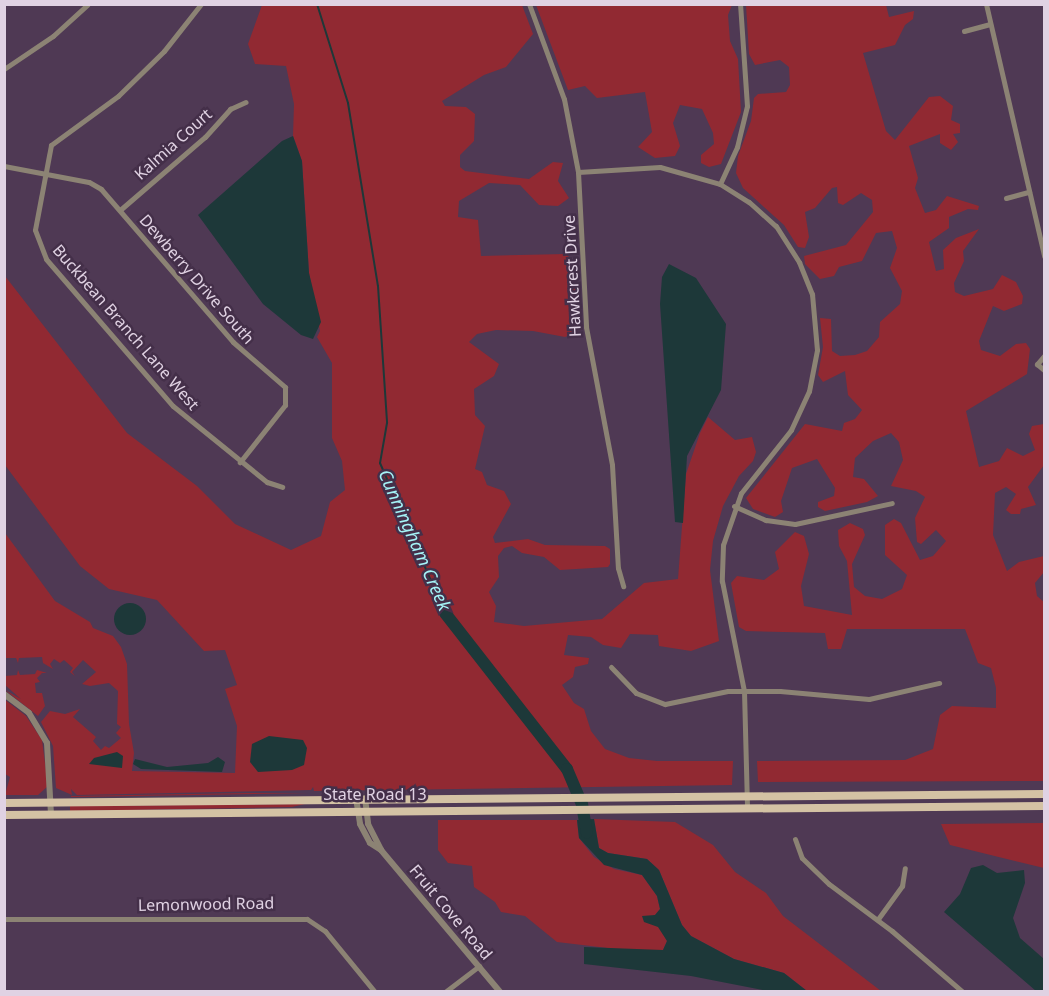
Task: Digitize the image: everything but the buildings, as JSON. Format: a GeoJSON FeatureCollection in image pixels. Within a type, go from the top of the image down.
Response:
{"type":"FeatureCollection","features":[{"type":"Feature","properties":{"kind":"main road","name":"State Road 13"},"geometry":{"type":"LineString","coordinates":[[4,803],[564,796],[1044,794]]}},
{"type":"Feature","properties":{"kind":"main road","name":"State Road 13"},"geometry":{"type":"LineString","coordinates":[[4,815],[361,809],[1044,806]]}},
{"type":"Feature","properties":{"kind":"street"},"geometry":{"type":"LineString","coordinates":[[4,69],[53,36],[88,4]]}},
{"type":"Feature","properties":{"kind":"street","name":"Buckbean Branch Lane West"},"geometry":{"type":"LineString","coordinates":[[201,4],[164,51],[118,96],[51,145],[43,173],[35,221],[37,238],[46,259],[173,406],[267,483],[282,487]]}},
{"type":"Feature","properties":{"kind":"street","name":"Hawkcrest Drive"},"geometry":{"type":"LineString","coordinates":[[529,4],[564,99],[578,172],[586,327],[612,465],[618,568],[623,586]]}},
{"type":"Feature","properties":{"kind":"street"},"geometry":{"type":"LineString","coordinates":[[720,184],[737,147],[747,106],[740,4]]}},
{"type":"Feature","properties":{"kind":"street"},"geometry":{"type":"LineString","coordinates":[[986,4],[1044,256]]}},
{"type":"Feature","properties":{"kind":"street"},"geometry":{"type":"LineString","coordinates":[[964,31],[990,24]]}},
{"type":"Feature","properties":{"kind":"street","name":"Kalmia Court"},"geometry":{"type":"LineString","coordinates":[[120,210],[205,137],[230,109],[246,102]]}},
{"type":"Feature","properties":{"kind":"street","name":"Dewberry Drive South"},"geometry":{"type":"LineString","coordinates":[[4,166],[95,184],[233,342],[285,387],[285,405],[240,462]]}},
{"type":"Feature","properties":{"kind":"street"},"geometry":{"type":"LineString","coordinates":[[578,172],[660,167],[720,184],[763,213],[791,247],[812,294],[817,329],[813,377],[798,417],[780,445],[747,483],[734,506],[723,544],[721,574],[744,691],[747,808]]}},
{"type":"Feature","properties":{"kind":"street"},"geometry":{"type":"LineString","coordinates":[[1006,198],[1029,192]]}},
{"type":"Feature","properties":{"kind":"street"},"geometry":{"type":"LineString","coordinates":[[1044,356],[1037,364],[1044,370]]}},
{"type":"Feature","properties":{"kind":"street"},"geometry":{"type":"LineString","coordinates":[[734,506],[766,520],[795,524],[892,503]]}},
{"type":"Feature","properties":{"kind":"street"},"geometry":{"type":"LineString","coordinates":[[611,667],[636,693],[665,704],[744,691],[868,699],[939,683]]}},
{"type":"Feature","properties":{"kind":"street"},"geometry":{"type":"LineString","coordinates":[[4,694],[29,712],[47,743],[51,814]]}},
{"type":"Feature","properties":{"kind":"street","name":"Fruit Cove Road"},"geometry":{"type":"LineString","coordinates":[[361,798],[361,809],[381,850],[500,992]]}},
{"type":"Feature","properties":{"kind":"street"},"geometry":{"type":"LineString","coordinates":[[795,839],[802,858],[844,896],[878,919],[963,992]]}},
{"type":"Feature","properties":{"kind":"street"},"geometry":{"type":"LineString","coordinates":[[878,919],[902,886],[905,868]]}},
{"type":"Feature","properties":{"kind":"street","name":"Lemonwood Road"},"geometry":{"type":"LineString","coordinates":[[4,919],[307,919],[325,931],[375,992]]}},
{"type":"Feature","properties":{"kind":"street"},"geometry":{"type":"LineString","coordinates":[[445,992],[479,966]]}},
{"type":"Feature","properties":{"kind":"shaded area"},"geometry":{"type":"Polygon","coordinates":[[[262,5],[522,5],[533,34],[506,67],[484,75],[442,101],[445,106],[466,107],[475,114],[474,141],[460,155],[460,167],[465,171],[529,179],[553,162],[563,163],[558,181],[569,198],[558,206],[539,205],[520,185],[489,183],[459,201],[458,217],[478,220],[481,256],[566,254],[571,259],[579,316],[576,332],[565,337],[533,331],[496,330],[477,334],[469,342],[499,364],[494,376],[474,389],[475,415],[485,426],[475,469],[482,472],[487,485],[504,491],[511,504],[493,537],[495,543],[528,539],[545,545],[605,546],[610,549],[610,564],[608,567],[560,570],[544,557],[522,553],[512,546],[504,548],[498,556],[499,577],[489,592],[496,606],[494,622],[524,626],[602,619],[644,583],[678,579],[686,474],[708,417],[735,440],[752,437],[756,452],[753,461],[739,476],[723,506],[713,541],[710,570],[719,641],[691,651],[659,646],[658,635],[630,634],[621,648],[603,645],[591,637],[568,635],[564,655],[589,658],[588,664],[575,667],[573,677],[562,685],[574,703],[584,709],[591,731],[605,749],[629,758],[657,761],[733,761],[732,785],[314,791],[313,787],[311,790],[77,795],[71,789],[72,795],[56,788],[53,746],[41,722],[50,711],[65,714],[80,709],[73,717],[96,737],[93,741],[101,750],[105,746],[109,748],[121,738],[116,733],[121,727],[117,724],[118,691],[109,683],[90,686],[82,684],[96,672],[83,660],[72,672],[75,676],[70,672],[73,668],[64,660],[60,663],[54,659],[50,664],[53,669],[43,663],[42,657],[19,658],[18,663],[16,658],[5,658],[5,533],[55,601],[90,622],[93,628],[113,636],[121,647],[127,664],[129,724],[134,753],[132,771],[235,773],[237,726],[225,689],[237,685],[225,650],[204,651],[157,600],[109,589],[80,566],[5,465],[5,276],[127,433],[197,486],[235,524],[291,550],[321,536],[330,502],[345,490],[342,461],[332,438],[332,363],[317,337],[320,331],[309,273],[302,161],[293,136],[294,104],[286,66],[255,64],[248,44],[262,5]]]}},
{"type":"Feature","properties":{"kind":"shaded area"},"geometry":{"type":"Polygon","coordinates":[[[536,5],[732,5],[728,15],[730,41],[738,59],[741,112],[721,164],[709,167],[701,163],[701,155],[714,144],[713,133],[702,109],[680,105],[673,123],[680,146],[675,156],[655,158],[638,147],[652,132],[645,92],[597,98],[585,86],[568,90],[536,5]]]}},
{"type":"Feature","properties":{"kind":"shaded area"},"geometry":{"type":"Polygon","coordinates":[[[746,5],[886,5],[889,17],[914,11],[913,19],[905,25],[895,45],[863,53],[886,131],[895,140],[929,97],[940,96],[953,106],[951,120],[960,124],[960,133],[953,134],[958,142],[951,150],[940,143],[940,134],[909,146],[918,178],[915,188],[925,213],[936,210],[947,196],[979,206],[978,210],[968,209],[949,217],[949,228],[929,242],[936,271],[944,269],[943,250],[956,238],[979,229],[963,251],[964,261],[954,283],[955,292],[964,296],[993,289],[1002,275],[1016,282],[1023,296],[1022,304],[1004,311],[993,306],[979,341],[981,350],[1000,356],[1016,344],[1026,343],[1030,349],[1027,374],[966,411],[979,467],[999,461],[1007,448],[1023,456],[1035,450],[1029,434],[1032,426],[1044,424],[1044,465],[1028,487],[1036,505],[1021,509],[1020,514],[1011,514],[1006,510],[1016,494],[1006,487],[995,493],[993,535],[1007,571],[1019,562],[1044,556],[1044,572],[1035,583],[1037,596],[1044,602],[1044,781],[758,782],[757,761],[905,760],[933,749],[940,715],[952,706],[996,708],[996,688],[991,668],[978,663],[965,629],[847,629],[841,649],[828,649],[825,633],[746,631],[739,627],[731,583],[737,576],[764,580],[779,569],[775,552],[795,532],[804,536],[809,554],[801,586],[804,606],[852,615],[847,561],[839,546],[838,530],[850,523],[863,529],[865,535],[852,564],[854,587],[865,596],[882,599],[902,589],[907,575],[885,555],[885,525],[894,519],[901,523],[920,560],[933,556],[946,541],[936,530],[921,544],[917,542],[915,518],[925,497],[916,491],[891,486],[903,460],[899,442],[891,433],[873,441],[855,458],[853,477],[864,479],[878,496],[867,502],[825,511],[818,507],[818,502],[834,496],[835,488],[817,459],[792,468],[781,501],[783,512],[775,517],[753,509],[746,498],[805,424],[842,431],[844,423],[855,419],[862,410],[848,395],[845,371],[823,382],[818,375],[823,347],[820,318],[831,319],[832,351],[840,356],[855,355],[867,351],[879,337],[880,322],[900,304],[902,291],[890,268],[897,248],[892,231],[876,233],[862,261],[839,267],[834,276],[820,279],[805,264],[804,256],[846,245],[873,212],[872,200],[861,193],[843,205],[838,203],[837,187],[832,188],[815,208],[805,212],[809,237],[805,248],[798,247],[784,225],[743,188],[736,173],[738,156],[751,121],[754,98],[758,94],[786,92],[790,85],[789,67],[780,60],[755,65],[749,54],[746,5]]]}},
{"type":"Feature","properties":{"kind":"shaded area"},"geometry":{"type":"Polygon","coordinates":[[[293,136],[302,161],[309,273],[321,322],[313,339],[301,335],[263,304],[198,215],[282,141],[293,136]]]}},
{"type":"Feature","properties":{"kind":"shaded area"},"geometry":{"type":"Polygon","coordinates":[[[669,264],[696,278],[726,324],[721,390],[687,456],[683,523],[675,522],[660,304],[662,277],[669,264]]]}},
{"type":"Feature","properties":{"kind":"shaded area"},"geometry":{"type":"Polygon","coordinates":[[[130,603],[141,608],[146,619],[141,630],[130,635],[119,630],[114,619],[119,608],[130,603]]]}},
{"type":"Feature","properties":{"kind":"shaded area"},"geometry":{"type":"Polygon","coordinates":[[[18,670],[20,675],[35,674],[37,670],[47,673],[42,673],[37,678],[40,682],[35,683],[36,693],[42,693],[45,706],[38,716],[5,690],[21,699],[5,685],[5,676],[17,675],[18,670]]]}},
{"type":"Feature","properties":{"kind":"shaded area"},"geometry":{"type":"Polygon","coordinates":[[[4,699],[26,716],[42,740],[48,786],[38,795],[5,795],[10,777],[5,774],[4,699]]]}},
{"type":"Feature","properties":{"kind":"shaded area"},"geometry":{"type":"Polygon","coordinates":[[[269,736],[303,740],[307,748],[304,765],[292,770],[258,772],[250,762],[252,744],[269,736]]]}},
{"type":"Feature","properties":{"kind":"shaded area"},"geometry":{"type":"Polygon","coordinates":[[[117,752],[123,756],[122,768],[89,764],[94,758],[117,752]]]}},
{"type":"Feature","properties":{"kind":"shaded area"},"geometry":{"type":"Polygon","coordinates":[[[218,757],[225,762],[222,772],[141,769],[133,764],[135,759],[167,767],[208,763],[218,757]]]}},
{"type":"Feature","properties":{"kind":"shaded area"},"geometry":{"type":"Polygon","coordinates":[[[309,793],[71,797],[71,796],[309,793]]]}},
{"type":"Feature","properties":{"kind":"shaded area"},"geometry":{"type":"Polygon","coordinates":[[[305,804],[292,807],[70,811],[70,806],[305,804]]]}},
{"type":"Feature","properties":{"kind":"shaded area"},"geometry":{"type":"Polygon","coordinates":[[[594,819],[675,822],[713,845],[735,872],[766,893],[783,916],[881,991],[807,991],[784,973],[734,959],[691,936],[682,925],[659,870],[647,859],[608,853],[599,848],[594,819]]]}},
{"type":"Feature","properties":{"kind":"shaded area"},"geometry":{"type":"Polygon","coordinates":[[[594,819],[599,848],[608,853],[647,859],[659,870],[682,925],[691,936],[734,959],[784,973],[807,991],[768,991],[691,976],[584,964],[584,947],[663,950],[667,941],[658,927],[644,922],[642,916],[655,915],[660,909],[657,896],[642,875],[604,865],[579,838],[577,820],[594,819]]]}},
{"type":"Feature","properties":{"kind":"shaded area"},"geometry":{"type":"Polygon","coordinates":[[[438,820],[577,820],[579,838],[594,857],[614,869],[642,875],[657,896],[660,909],[655,915],[667,941],[663,950],[633,951],[557,942],[525,916],[501,912],[495,902],[474,887],[472,866],[448,863],[438,850],[438,820]]]}},
{"type":"Feature","properties":{"kind":"shaded area"},"geometry":{"type":"Polygon","coordinates":[[[1044,823],[1044,868],[950,845],[941,824],[1044,823]]]}},
{"type":"Feature","properties":{"kind":"shaded area"},"geometry":{"type":"Polygon","coordinates":[[[983,865],[997,873],[1024,870],[1025,883],[1013,918],[1020,938],[1044,959],[1044,991],[1036,991],[944,912],[960,894],[971,868],[983,865]]]}},
{"type":"Feature","properties":{"kind":"waterway","name":"Cunningham Creek"},"geometry":{"type":"LineString","coordinates":[[317,4],[348,103],[378,286],[387,423],[380,463],[445,613]]}},
{"type":"Feature","properties":{"kind":"waterway","name":"Cunningham Creek"},"geometry":{"type":"LineString","coordinates":[[445,613],[567,769],[582,805],[587,833]]}}]}
